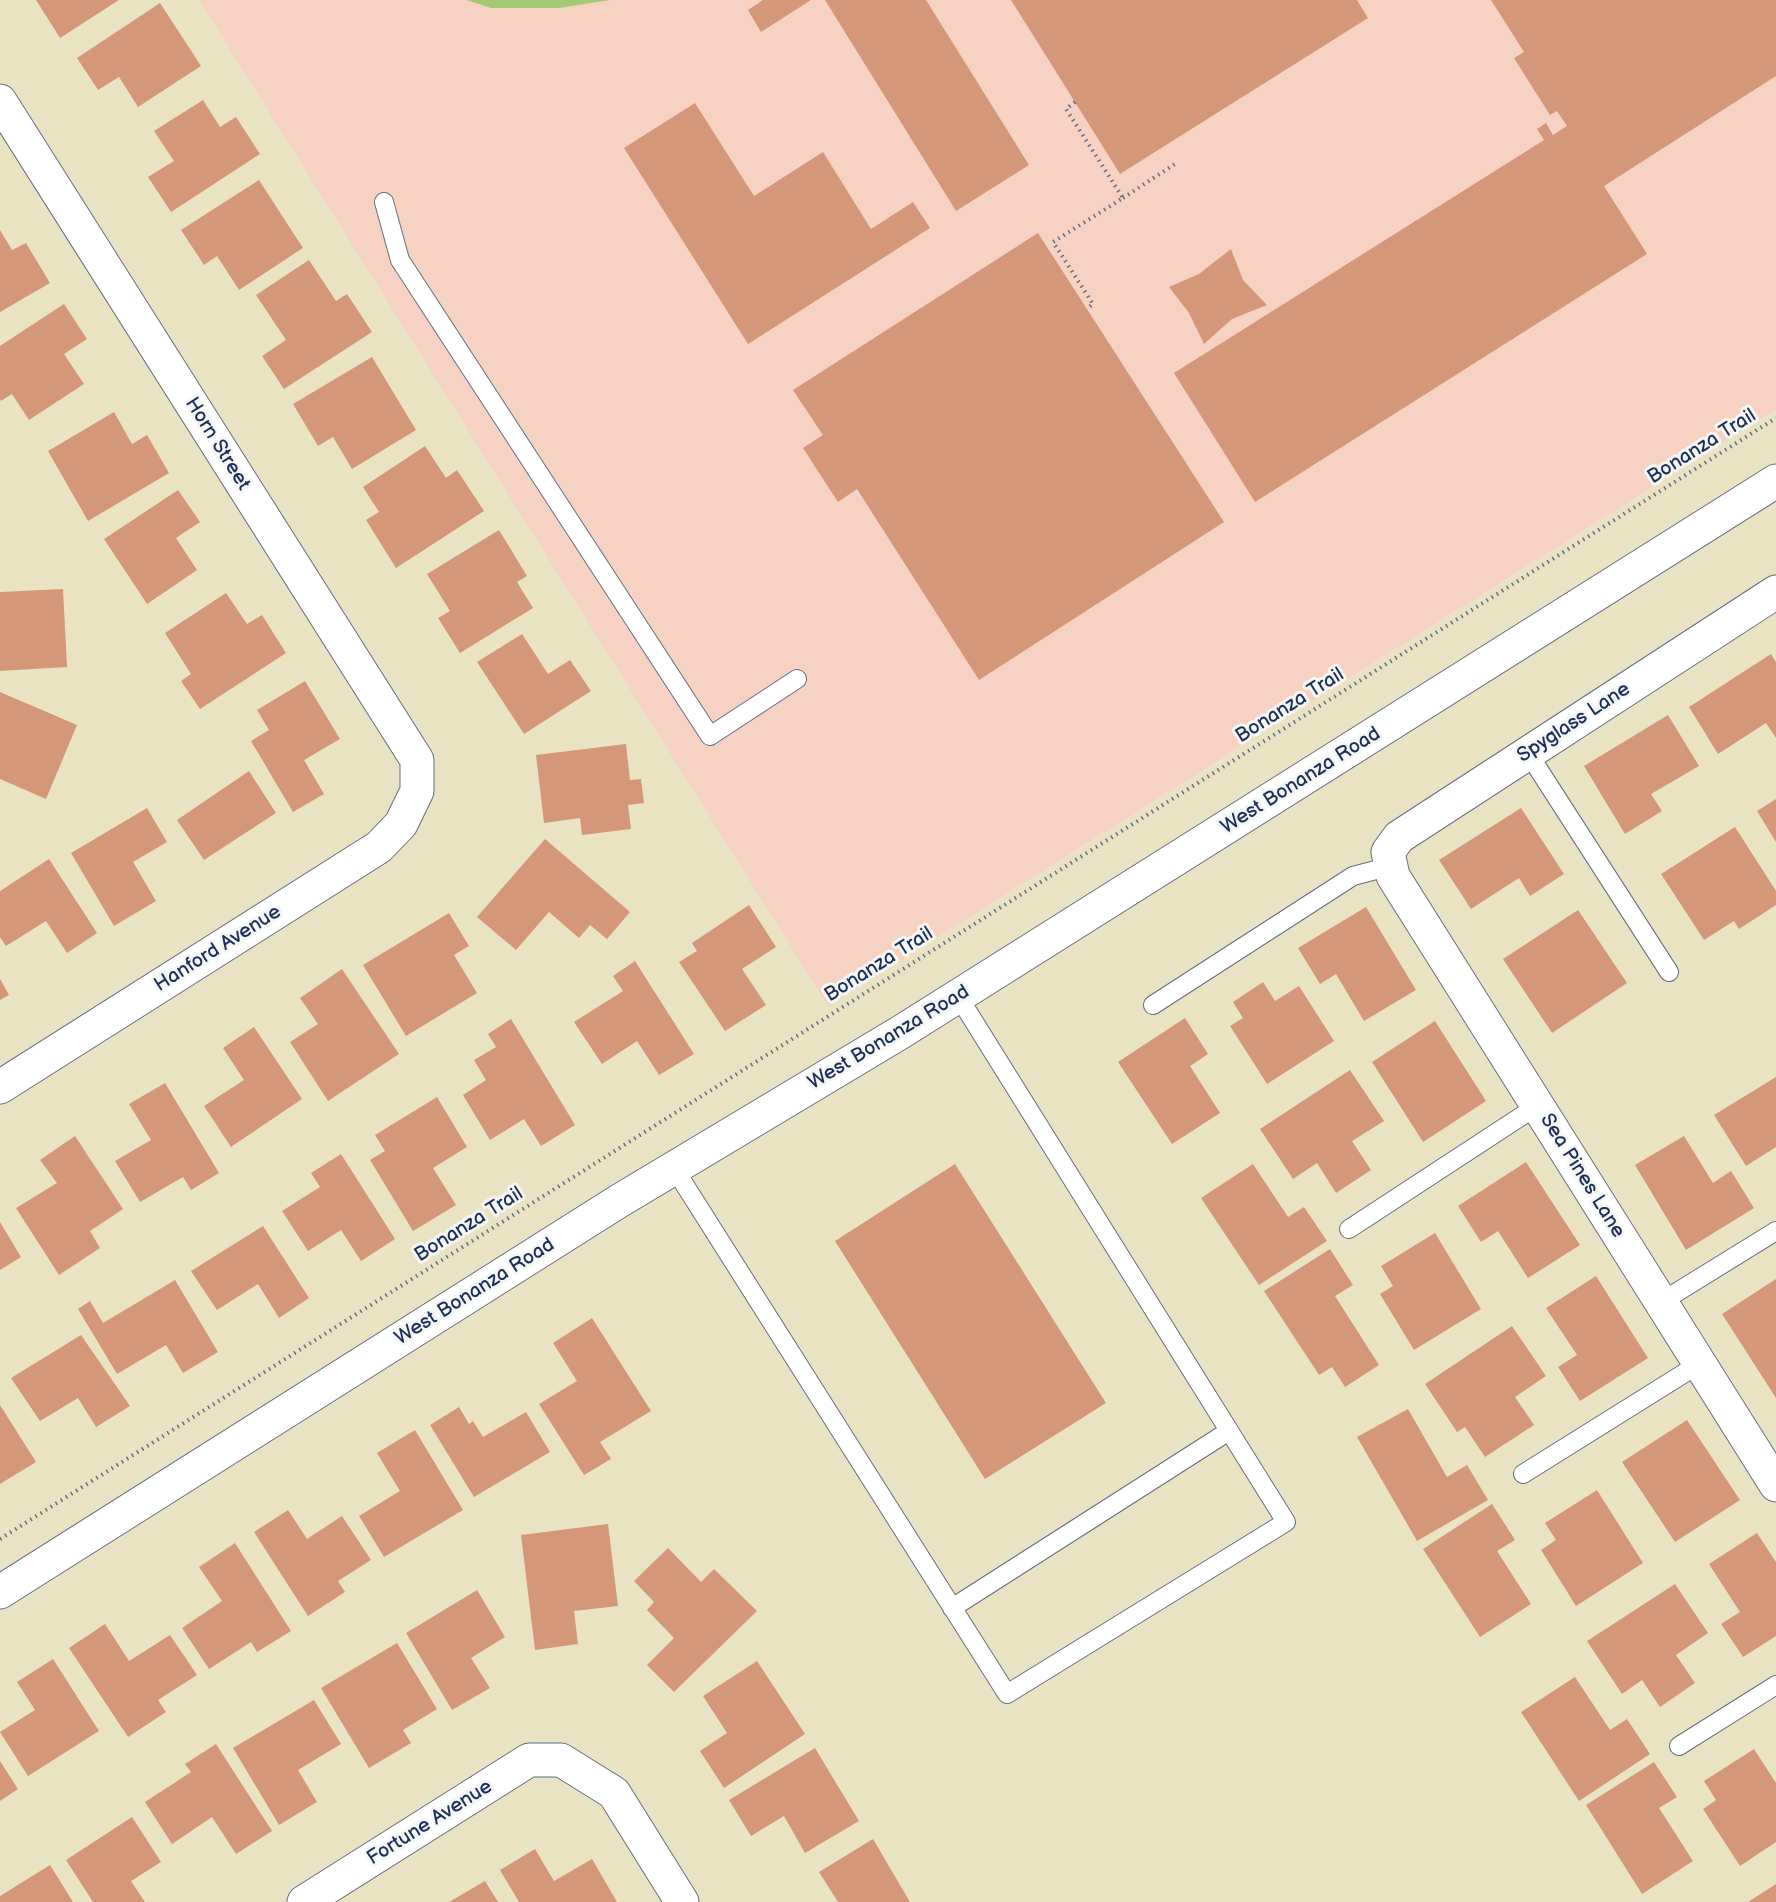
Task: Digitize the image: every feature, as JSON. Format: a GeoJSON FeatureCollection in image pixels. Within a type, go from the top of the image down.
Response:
{"type":"FeatureCollection","features":[{"type":"Feature","properties":{"kind":"street","name":"Horn Street"},"geometry":{"type":"LineString","coordinates":[[0,101],[417,760],[417,791]]}},
{"type":"Feature","properties":{"kind":"street","name":"West Bonanza Road"},"geometry":{"type":"LineString","coordinates":[[0,1592],[674,1168],[958,996],[1776,481]]}},
{"type":"Feature","properties":{"kind":"street","name":"Spyglass Lane"},"geometry":{"type":"LineString","coordinates":[[1390,866],[1388,852],[1399,837],[1776,592]]}},
{"type":"Feature","properties":{"kind":"street","name":"Hanford Avenue"},"geometry":{"type":"LineString","coordinates":[[0,1087],[380,847],[401,824],[417,791]]}},
{"type":"Feature","properties":{"kind":"street","name":"Sea Pines Lane"},"geometry":{"type":"LineString","coordinates":[[1390,866],[1393,876],[1776,1485]]}},
{"type":"Feature","properties":{"kind":"street","name":"Fortune Avenue"},"geometry":{"type":"LineString","coordinates":[[304,1902],[529,1760],[561,1760],[614,1793],[682,1902]]}},
{"type":"Feature","properties":{"kind":"lane"},"geometry":{"type":"LineString","coordinates":[[384,202],[400,260],[710,736],[797,679]]}},
{"type":"Feature","properties":{"kind":"lane"},"geometry":{"type":"LineString","coordinates":[[1528,753],[1669,972]]}},
{"type":"Feature","properties":{"kind":"lane"},"geometry":{"type":"LineString","coordinates":[[1154,1005],[1353,876],[1390,866]]}},
{"type":"Feature","properties":{"kind":"lane"},"geometry":{"type":"LineString","coordinates":[[674,1168],[1007,1694],[1286,1522],[958,996]]}},
{"type":"Feature","properties":{"kind":"lane"},"geometry":{"type":"LineString","coordinates":[[1349,1229],[1537,1106]]}},
{"type":"Feature","properties":{"kind":"lane"},"geometry":{"type":"LineString","coordinates":[[1661,1302],[1776,1231]]}},
{"type":"Feature","properties":{"kind":"lane"},"geometry":{"type":"LineString","coordinates":[[1523,1474],[1699,1364]]}},
{"type":"Feature","properties":{"kind":"lane"},"geometry":{"type":"LineString","coordinates":[[952,1608],[1229,1431]]}},
{"type":"Feature","properties":{"kind":"lane"},"geometry":{"type":"LineString","coordinates":[[1679,1746],[1776,1684]]}},
{"type":"Feature","properties":{"kind":"path"},"geometry":{"type":"LineString","coordinates":[[1075,102],[1065,108],[1123,198]]}},
{"type":"Feature","properties":{"kind":"path"},"geometry":{"type":"LineString","coordinates":[[1087,309],[1093,304],[1053,242],[1175,164]]}},
{"type":"Feature","properties":{"kind":"path","name":"Bonanza Trail"},"geometry":{"type":"LineString","coordinates":[[0,1539],[1776,418]]}},
{"type":"Feature","properties":{"kind":"shaded area"},"geometry":{"type":"Polygon","coordinates":[[[199,0],[1776,0],[1776,409],[828,1006],[199,0]]]}},
{"type":"Feature","properties":{"kind":"green space"},"geometry":{"type":"Polygon","coordinates":[[[466,0],[610,0],[559,8],[491,8],[466,0]]]}},
{"type":"Feature","properties":{"kind":"building"},"geometry":{"type":"Polygon","coordinates":[[[36,0],[119,0],[60,38],[36,0]]]}},
{"type":"Feature","properties":{"kind":"building"},"geometry":{"type":"Polygon","coordinates":[[[763,0],[811,0],[761,32],[748,10],[763,0]]]}},
{"type":"Feature","properties":{"kind":"building"},"geometry":{"type":"Polygon","coordinates":[[[825,0],[926,0],[1029,165],[956,211],[825,0]]]}},
{"type":"Feature","properties":{"kind":"building"},"geometry":{"type":"Polygon","coordinates":[[[1011,0],[1357,0],[1368,18],[1120,174],[1011,0]]]}},
{"type":"Feature","properties":{"kind":"building"},"geometry":{"type":"Polygon","coordinates":[[[1491,0],[1776,0],[1776,76],[1604,186],[1647,254],[1255,502],[1174,373],[1544,140],[1537,129],[1546,123],[1553,135],[1567,126],[1557,111],[1550,115],[1514,58],[1524,52],[1491,0]]]}},
{"type":"Feature","properties":{"kind":"building"},"geometry":{"type":"Polygon","coordinates":[[[160,3],[201,66],[138,107],[119,77],[98,90],[77,58],[160,3]]]}},
{"type":"Feature","properties":{"kind":"building"},"geometry":{"type":"Polygon","coordinates":[[[203,100],[220,127],[236,117],[260,154],[171,212],[148,177],[174,161],[154,131],[203,100]]]}},
{"type":"Feature","properties":{"kind":"building"},"geometry":{"type":"Polygon","coordinates":[[[695,103],[754,196],[823,152],[871,229],[913,202],[930,228],[748,344],[624,148],[695,103]]]}},
{"type":"Feature","properties":{"kind":"building"},"geometry":{"type":"Polygon","coordinates":[[[259,180],[303,248],[239,290],[217,256],[204,265],[181,230],[259,180]]]}},
{"type":"Feature","properties":{"kind":"building"},"geometry":{"type":"Polygon","coordinates":[[[0,230],[12,250],[26,243],[50,283],[0,312],[0,230]]]}},
{"type":"Feature","properties":{"kind":"building"},"geometry":{"type":"Polygon","coordinates":[[[1038,233],[1224,522],[979,680],[857,489],[838,502],[803,448],[823,435],[793,390],[1038,233]]]}},
{"type":"Feature","properties":{"kind":"building"},"geometry":{"type":"Polygon","coordinates":[[[1231,249],[1243,280],[1267,305],[1232,319],[1204,344],[1189,313],[1169,287],[1199,274],[1231,249]]]}},
{"type":"Feature","properties":{"kind":"building"},"geometry":{"type":"Polygon","coordinates":[[[309,260],[336,301],[347,294],[372,332],[284,389],[262,356],[286,340],[256,295],[309,260]]]}},
{"type":"Feature","properties":{"kind":"building"},"geometry":{"type":"Polygon","coordinates":[[[64,304],[87,339],[64,354],[84,384],[29,420],[12,394],[1,401],[0,399],[0,346],[64,304]]]}},
{"type":"Feature","properties":{"kind":"building"},"geometry":{"type":"Polygon","coordinates":[[[372,357],[416,430],[352,469],[333,437],[318,446],[293,404],[372,357]]]}},
{"type":"Feature","properties":{"kind":"building"},"geometry":{"type":"Polygon","coordinates":[[[114,412],[132,444],[147,435],[169,473],[88,521],[48,451],[114,412]]]}},
{"type":"Feature","properties":{"kind":"building"},"geometry":{"type":"Polygon","coordinates":[[[425,446],[446,478],[457,470],[484,511],[396,568],[366,520],[379,512],[363,487],[425,446]]]}},
{"type":"Feature","properties":{"kind":"building"},"geometry":{"type":"Polygon","coordinates":[[[178,490],[200,522],[176,538],[197,570],[147,604],[104,539],[178,490]]]}},
{"type":"Feature","properties":{"kind":"building"},"geometry":{"type":"Polygon","coordinates":[[[499,530],[527,576],[517,582],[533,608],[460,653],[438,618],[450,611],[427,574],[499,530]]]}},
{"type":"Feature","properties":{"kind":"building"},"geometry":{"type":"Polygon","coordinates":[[[63,589],[67,667],[0,671],[0,592],[63,589]]]}},
{"type":"Feature","properties":{"kind":"building"},"geometry":{"type":"Polygon","coordinates":[[[226,593],[247,624],[262,615],[286,653],[200,709],[181,681],[191,674],[165,633],[226,593]]]}},
{"type":"Feature","properties":{"kind":"building"},"geometry":{"type":"Polygon","coordinates":[[[522,634],[548,674],[570,660],[591,691],[524,734],[477,662],[522,634]]]}},
{"type":"Feature","properties":{"kind":"building"},"geometry":{"type":"Polygon","coordinates":[[[1771,654],[1776,662],[1776,738],[1766,723],[1718,754],[1689,707],[1771,654]]]}},
{"type":"Feature","properties":{"kind":"building"},"geometry":{"type":"Polygon","coordinates":[[[305,681],[340,739],[304,760],[324,794],[293,812],[251,741],[269,730],[257,710],[305,681]]]}},
{"type":"Feature","properties":{"kind":"building"},"geometry":{"type":"Polygon","coordinates":[[[0,692],[77,725],[46,799],[0,779],[0,692]]]}},
{"type":"Feature","properties":{"kind":"building"},"geometry":{"type":"Polygon","coordinates":[[[1668,715],[1699,766],[1651,794],[1662,811],[1625,834],[1584,766],[1668,715]]]}},
{"type":"Feature","properties":{"kind":"building"},"geometry":{"type":"Polygon","coordinates":[[[626,744],[630,780],[641,779],[644,803],[628,805],[631,829],[582,835],[580,818],[544,823],[536,755],[626,744]]]}},
{"type":"Feature","properties":{"kind":"building"},"geometry":{"type":"Polygon","coordinates":[[[249,771],[276,813],[204,860],[177,820],[249,771]]]}},
{"type":"Feature","properties":{"kind":"building"},"geometry":{"type":"Polygon","coordinates":[[[1776,799],[1776,842],[1757,811],[1776,799]]]}},
{"type":"Feature","properties":{"kind":"building"},"geometry":{"type":"Polygon","coordinates":[[[147,808],[167,842],[133,862],[156,901],[114,926],[71,853],[147,808]]]}},
{"type":"Feature","properties":{"kind":"building"},"geometry":{"type":"Polygon","coordinates":[[[1521,808],[1564,874],[1530,896],[1519,878],[1471,909],[1439,860],[1521,808]]]}},
{"type":"Feature","properties":{"kind":"building"},"geometry":{"type":"Polygon","coordinates":[[[1735,827],[1776,891],[1776,905],[1739,929],[1734,921],[1704,940],[1661,874],[1735,827]]]}},
{"type":"Feature","properties":{"kind":"building"},"geometry":{"type":"Polygon","coordinates":[[[545,839],[630,912],[607,939],[590,925],[579,938],[549,912],[516,950],[477,917],[545,839]]]}},
{"type":"Feature","properties":{"kind":"building"},"geometry":{"type":"Polygon","coordinates":[[[49,859],[97,933],[67,953],[46,921],[6,946],[0,937],[0,891],[49,859]]]}},
{"type":"Feature","properties":{"kind":"building"},"geometry":{"type":"Polygon","coordinates":[[[749,905],[776,947],[742,969],[766,1005],[725,1031],[679,962],[697,951],[692,943],[749,905]]]}},
{"type":"Feature","properties":{"kind":"building"},"geometry":{"type":"Polygon","coordinates":[[[1366,907],[1416,990],[1364,1021],[1336,974],[1320,984],[1298,948],[1366,907]]]}},
{"type":"Feature","properties":{"kind":"building"},"geometry":{"type":"Polygon","coordinates":[[[1578,910],[1627,983],[1552,1033],[1503,959],[1578,910]]]}},
{"type":"Feature","properties":{"kind":"building"},"geometry":{"type":"Polygon","coordinates":[[[449,913],[469,946],[454,955],[477,993],[406,1036],[363,965],[449,913]]]}},
{"type":"Feature","properties":{"kind":"building"},"geometry":{"type":"Polygon","coordinates":[[[635,961],[694,1054],[659,1075],[637,1041],[602,1064],[574,1022],[623,991],[613,976],[635,961]]]}},
{"type":"Feature","properties":{"kind":"building"},"geometry":{"type":"Polygon","coordinates":[[[342,969],[399,1054],[328,1101],[290,1042],[318,1024],[300,998],[342,969]]]}},
{"type":"Feature","properties":{"kind":"building"},"geometry":{"type":"Polygon","coordinates":[[[0,979],[9,995],[0,1000],[0,979]]]}},
{"type":"Feature","properties":{"kind":"building"},"geometry":{"type":"Polygon","coordinates":[[[1263,982],[1275,1001],[1299,986],[1334,1041],[1267,1084],[1230,1026],[1243,1018],[1233,1002],[1263,982]]]}},
{"type":"Feature","properties":{"kind":"building"},"geometry":{"type":"Polygon","coordinates":[[[1185,1018],[1208,1054],[1190,1066],[1220,1113],[1172,1144],[1118,1062],[1185,1018]]]}},
{"type":"Feature","properties":{"kind":"building"},"geometry":{"type":"Polygon","coordinates":[[[511,1019],[575,1125],[541,1146],[524,1119],[490,1140],[463,1095],[486,1080],[474,1060],[496,1047],[488,1034],[511,1019]]]}},
{"type":"Feature","properties":{"kind":"building"},"geometry":{"type":"Polygon","coordinates":[[[1435,1021],[1486,1101],[1423,1142],[1372,1062],[1435,1021]]]}},
{"type":"Feature","properties":{"kind":"building"},"geometry":{"type":"Polygon","coordinates":[[[254,1027],[302,1099],[231,1147],[204,1106],[244,1080],[223,1048],[254,1027]]]}},
{"type":"Feature","properties":{"kind":"building"},"geometry":{"type":"Polygon","coordinates":[[[1350,1070],[1384,1121],[1352,1141],[1371,1170],[1336,1193],[1317,1163],[1293,1179],[1260,1129],[1350,1070]]]}},
{"type":"Feature","properties":{"kind":"building"},"geometry":{"type":"Polygon","coordinates":[[[1776,1077],[1776,1147],[1746,1166],[1714,1115],[1776,1077]]]}},
{"type":"Feature","properties":{"kind":"building"},"geometry":{"type":"Polygon","coordinates":[[[165,1083],[219,1173],[191,1190],[183,1177],[140,1202],[115,1161],[151,1140],[129,1104],[165,1083]]]}},
{"type":"Feature","properties":{"kind":"building"},"geometry":{"type":"Polygon","coordinates":[[[437,1097],[467,1147],[433,1168],[456,1205],[413,1231],[370,1160],[385,1151],[375,1135],[437,1097]]]}},
{"type":"Feature","properties":{"kind":"building"},"geometry":{"type":"Polygon","coordinates":[[[75,1136],[123,1209],[90,1231],[100,1248],[59,1275],[16,1208],[57,1183],[40,1160],[75,1136]]]}},
{"type":"Feature","properties":{"kind":"building"},"geometry":{"type":"Polygon","coordinates":[[[1684,1136],[1713,1183],[1731,1171],[1754,1208],[1686,1250],[1635,1165],[1684,1136]]]}},
{"type":"Feature","properties":{"kind":"building"},"geometry":{"type":"Polygon","coordinates":[[[341,1154],[395,1239],[361,1261],[341,1230],[308,1251],[282,1211],[320,1187],[311,1173],[341,1154]]]}},
{"type":"Feature","properties":{"kind":"building"},"geometry":{"type":"Polygon","coordinates":[[[1526,1162],[1580,1245],[1528,1278],[1498,1231],[1481,1242],[1458,1206],[1526,1162]]]}},
{"type":"Feature","properties":{"kind":"building"},"geometry":{"type":"Polygon","coordinates":[[[955,1164],[1106,1403],[985,1479],[835,1241],[955,1164]]]}},
{"type":"Feature","properties":{"kind":"building"},"geometry":{"type":"Polygon","coordinates":[[[1253,1164],[1288,1217],[1304,1207],[1327,1241],[1259,1285],[1201,1198],[1253,1164]]]}},
{"type":"Feature","properties":{"kind":"building"},"geometry":{"type":"Polygon","coordinates":[[[0,1222],[21,1257],[0,1270],[0,1222]]]}},
{"type":"Feature","properties":{"kind":"building"},"geometry":{"type":"Polygon","coordinates":[[[263,1226],[309,1298],[279,1318],[258,1284],[217,1310],[191,1271],[263,1226]]]}},
{"type":"Feature","properties":{"kind":"building"},"geometry":{"type":"Polygon","coordinates":[[[1435,1233],[1481,1309],[1414,1350],[1380,1294],[1393,1286],[1381,1266],[1435,1233]]]}},
{"type":"Feature","properties":{"kind":"building"},"geometry":{"type":"Polygon","coordinates":[[[1330,1249],[1353,1285],[1335,1296],[1379,1365],[1345,1387],[1332,1367],[1319,1375],[1264,1291],[1330,1249]]]}},
{"type":"Feature","properties":{"kind":"building"},"geometry":{"type":"Polygon","coordinates":[[[1596,1276],[1648,1358],[1580,1401],[1558,1367],[1577,1355],[1546,1308],[1596,1276]]]}},
{"type":"Feature","properties":{"kind":"building"},"geometry":{"type":"Polygon","coordinates":[[[1776,1279],[1776,1398],[1722,1314],[1776,1279]]]}},
{"type":"Feature","properties":{"kind":"building"},"geometry":{"type":"Polygon","coordinates":[[[175,1280],[218,1352],[183,1373],[166,1345],[117,1374],[78,1309],[90,1301],[103,1323],[175,1280]]]}},
{"type":"Feature","properties":{"kind":"building"},"geometry":{"type":"Polygon","coordinates":[[[592,1318],[651,1411],[600,1442],[611,1459],[584,1475],[539,1404],[577,1381],[553,1343],[592,1318]]]}},
{"type":"Feature","properties":{"kind":"building"},"geometry":{"type":"Polygon","coordinates":[[[1512,1326],[1546,1376],[1515,1397],[1534,1425],[1485,1457],[1465,1427],[1457,1432],[1425,1384],[1512,1326]]]}},
{"type":"Feature","properties":{"kind":"building"},"geometry":{"type":"Polygon","coordinates":[[[81,1335],[130,1406],[96,1427],[78,1398],[40,1421],[11,1378],[81,1335]]]}},
{"type":"Feature","properties":{"kind":"building"},"geometry":{"type":"Polygon","coordinates":[[[0,1405],[36,1462],[0,1484],[0,1405]]]}},
{"type":"Feature","properties":{"kind":"building"},"geometry":{"type":"Polygon","coordinates":[[[459,1407],[469,1424],[473,1421],[483,1437],[526,1412],[550,1452],[474,1497],[430,1425],[459,1407]]]}},
{"type":"Feature","properties":{"kind":"building"},"geometry":{"type":"Polygon","coordinates":[[[1408,1409],[1447,1477],[1467,1465],[1488,1500],[1417,1541],[1357,1437],[1408,1409]]]}},
{"type":"Feature","properties":{"kind":"building"},"geometry":{"type":"Polygon","coordinates":[[[1687,1420],[1740,1500],[1675,1542],[1622,1462],[1687,1420]]]}},
{"type":"Feature","properties":{"kind":"building"},"geometry":{"type":"Polygon","coordinates":[[[415,1430],[463,1510],[384,1557],[359,1516],[400,1491],[377,1453],[415,1430]]]}},
{"type":"Feature","properties":{"kind":"building"},"geometry":{"type":"Polygon","coordinates":[[[1597,1490],[1643,1563],[1576,1606],[1541,1550],[1556,1540],[1545,1523],[1597,1490]]]}},
{"type":"Feature","properties":{"kind":"building"},"geometry":{"type":"Polygon","coordinates":[[[1492,1504],[1515,1540],[1497,1551],[1531,1604],[1480,1637],[1423,1549],[1492,1504]]]}},
{"type":"Feature","properties":{"kind":"building"},"geometry":{"type":"Polygon","coordinates":[[[288,1510],[307,1539],[342,1516],[371,1560],[338,1581],[345,1592],[308,1616],[254,1532],[288,1510]]]}},
{"type":"Feature","properties":{"kind":"building"},"geometry":{"type":"Polygon","coordinates":[[[608,1524],[618,1606],[574,1611],[578,1644],[535,1650],[521,1535],[608,1524]]]}},
{"type":"Feature","properties":{"kind":"building"},"geometry":{"type":"Polygon","coordinates":[[[1757,1533],[1776,1562],[1776,1636],[1743,1657],[1721,1624],[1740,1612],[1709,1564],[1757,1533]]]}},
{"type":"Feature","properties":{"kind":"building"},"geometry":{"type":"Polygon","coordinates":[[[235,1543],[291,1631],[257,1652],[251,1642],[209,1669],[182,1628],[222,1601],[199,1567],[235,1543]]]}},
{"type":"Feature","properties":{"kind":"building"},"geometry":{"type":"Polygon","coordinates":[[[668,1548],[701,1582],[714,1569],[757,1611],[674,1692],[647,1665],[674,1638],[647,1610],[654,1602],[634,1581],[668,1548]]]}},
{"type":"Feature","properties":{"kind":"building"},"geometry":{"type":"Polygon","coordinates":[[[1675,1584],[1708,1633],[1676,1655],[1695,1683],[1660,1707],[1642,1680],[1622,1694],[1587,1641],[1675,1584]]]}},
{"type":"Feature","properties":{"kind":"building"},"geometry":{"type":"Polygon","coordinates":[[[477,1590],[505,1637],[471,1658],[490,1688],[452,1710],[406,1633],[477,1590]]]}},
{"type":"Feature","properties":{"kind":"building"},"geometry":{"type":"Polygon","coordinates":[[[105,1624],[129,1661],[170,1635],[197,1675],[158,1700],[166,1712],[128,1737],[69,1648],[105,1624]]]}},
{"type":"Feature","properties":{"kind":"building"},"geometry":{"type":"Polygon","coordinates":[[[397,1643],[437,1709],[403,1730],[411,1743],[369,1768],[321,1688],[397,1643]]]}},
{"type":"Feature","properties":{"kind":"building"},"geometry":{"type":"Polygon","coordinates":[[[53,1659],[99,1731],[28,1776],[0,1732],[35,1710],[17,1682],[53,1659]]]}},
{"type":"Feature","properties":{"kind":"building"},"geometry":{"type":"Polygon","coordinates":[[[757,1661],[805,1734],[724,1788],[700,1751],[727,1733],[703,1696],[757,1661]]]}},
{"type":"Feature","properties":{"kind":"building"},"geometry":{"type":"Polygon","coordinates":[[[1575,1677],[1610,1730],[1627,1719],[1650,1754],[1579,1801],[1521,1712],[1575,1677]]]}},
{"type":"Feature","properties":{"kind":"building"},"geometry":{"type":"Polygon","coordinates":[[[314,1700],[341,1744],[298,1770],[317,1802],[279,1825],[233,1748],[314,1700]]]}},
{"type":"Feature","properties":{"kind":"building"},"geometry":{"type":"Polygon","coordinates":[[[216,1744],[272,1831],[236,1854],[212,1817],[172,1844],[145,1802],[191,1772],[185,1764],[216,1744]]]}},
{"type":"Feature","properties":{"kind":"building"},"geometry":{"type":"Polygon","coordinates":[[[815,1748],[859,1821],[805,1853],[784,1816],[751,1836],[729,1800],[815,1748]]]}},
{"type":"Feature","properties":{"kind":"building"},"geometry":{"type":"Polygon","coordinates":[[[1754,1749],[1776,1783],[1776,1842],[1740,1866],[1703,1809],[1716,1800],[1704,1781],[1754,1749]]]}},
{"type":"Feature","properties":{"kind":"building"},"geometry":{"type":"Polygon","coordinates":[[[0,1761],[18,1789],[0,1801],[0,1761]]]}},
{"type":"Feature","properties":{"kind":"building"},"geometry":{"type":"Polygon","coordinates":[[[1654,1762],[1677,1797],[1659,1808],[1693,1861],[1642,1894],[1586,1805],[1654,1762]]]}},
{"type":"Feature","properties":{"kind":"building"},"geometry":{"type":"Polygon","coordinates":[[[132,1817],[161,1862],[131,1881],[145,1902],[93,1902],[66,1860],[132,1817]]]}},
{"type":"Feature","properties":{"kind":"building"},"geometry":{"type":"Polygon","coordinates":[[[873,1839],[910,1902],[838,1902],[819,1872],[873,1839]]]}},
{"type":"Feature","properties":{"kind":"building"},"geometry":{"type":"Polygon","coordinates":[[[535,1849],[554,1881],[592,1859],[617,1902],[519,1902],[500,1870],[535,1849]]]}},
{"type":"Feature","properties":{"kind":"building"},"geometry":{"type":"Polygon","coordinates":[[[50,1865],[73,1902],[0,1902],[0,1896],[50,1865]]]}},
{"type":"Feature","properties":{"kind":"building"},"geometry":{"type":"Polygon","coordinates":[[[485,1881],[498,1902],[449,1902],[485,1881]]]}},
{"type":"Feature","properties":{"kind":"building"},"geometry":{"type":"Polygon","coordinates":[[[1776,1884],[1776,1902],[1748,1902],[1776,1884]]]}}]}
